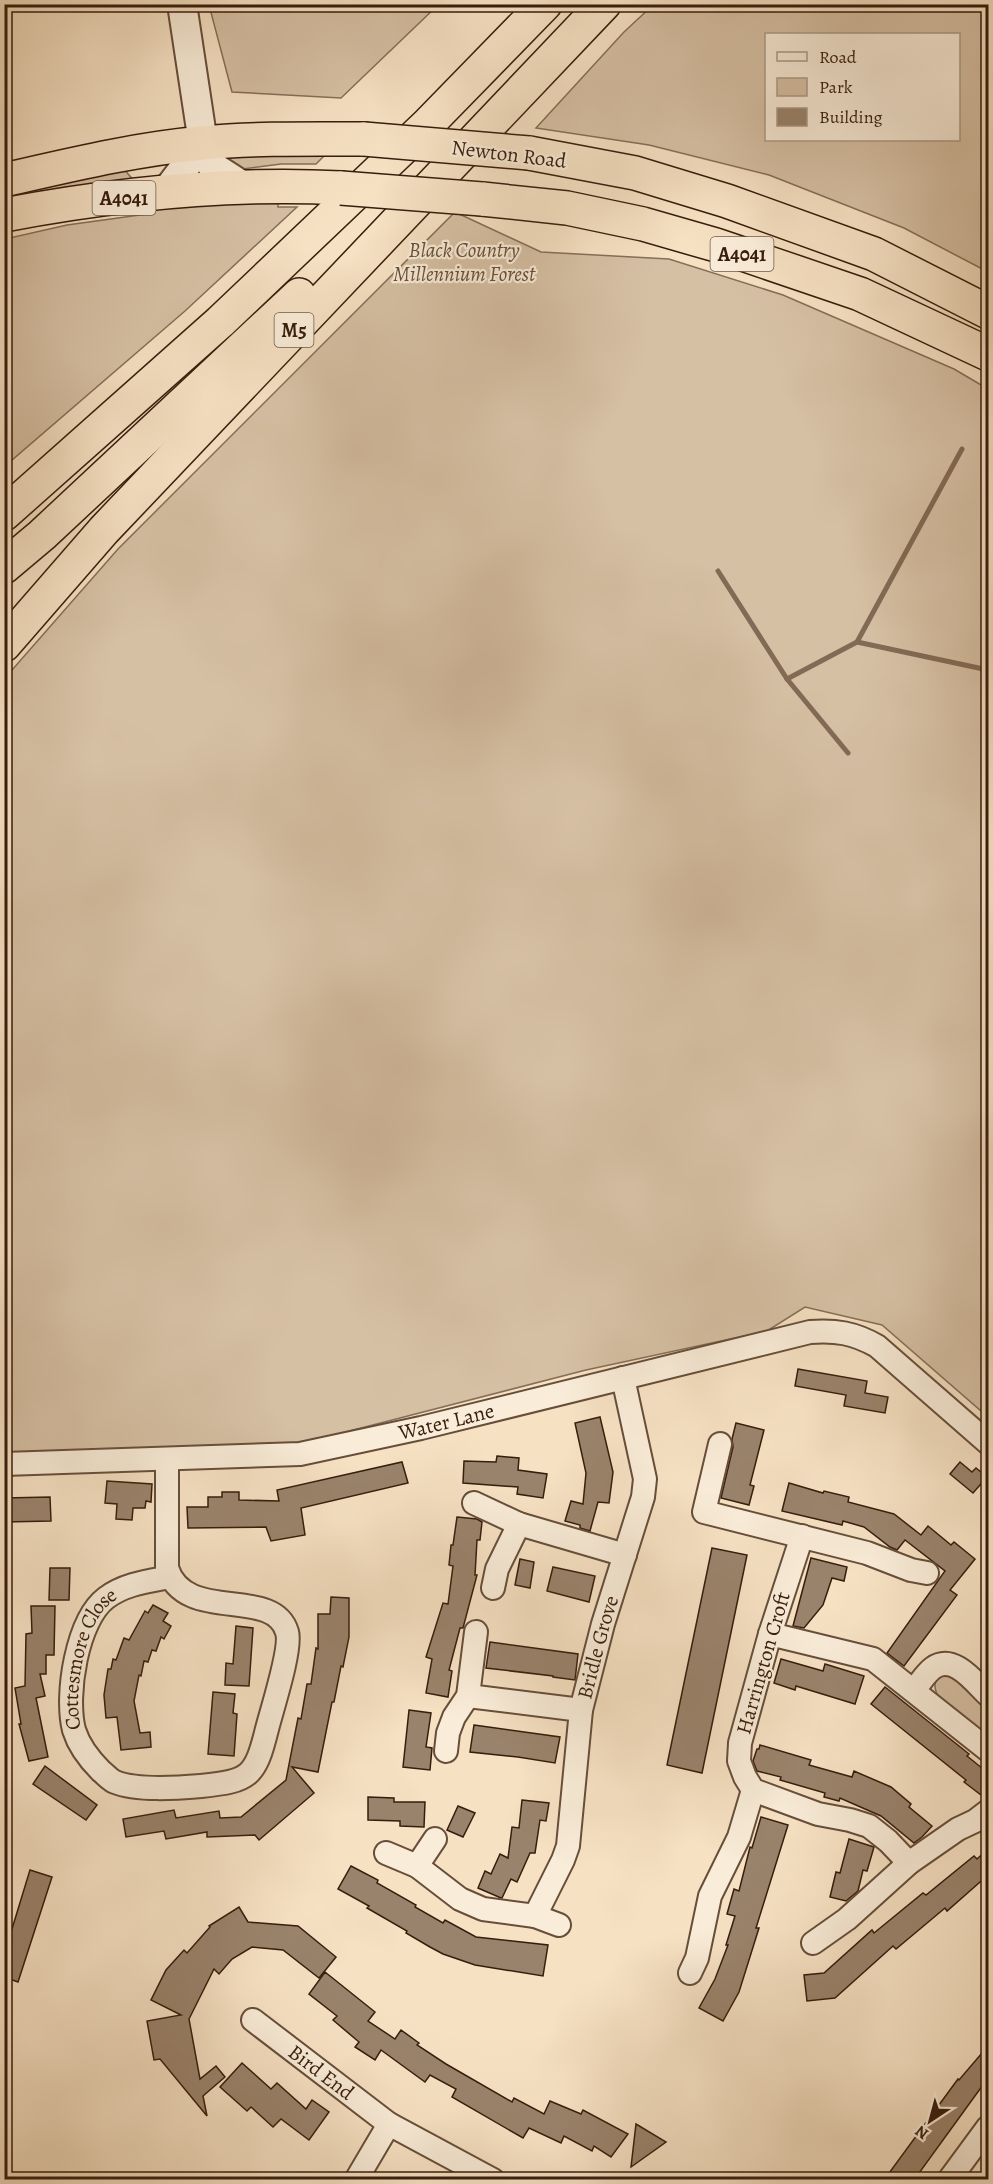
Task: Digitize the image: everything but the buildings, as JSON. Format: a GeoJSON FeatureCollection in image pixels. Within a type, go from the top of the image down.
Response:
{"type":"FeatureCollection","features":[{"type":"Feature","properties":{"kind":"highway","name":"M5"},"geometry":{"type":"LineString","coordinates":[[4,514],[219,322],[427,125],[546,4]]}},
{"type":"Feature","properties":{"kind":"highway","name":"M5"},"geometry":{"type":"LineString","coordinates":[[4,567],[42,535],[192,396],[597,12]]}},
{"type":"Feature","properties":{"kind":"highway","name":"M5"},"geometry":{"type":"LineString","coordinates":[[4,645],[104,530],[597,12]]}},
{"type":"Feature","properties":{"kind":"highway","name":"Newton Road"},"geometry":{"type":"LineString","coordinates":[[4,180],[116,155],[203,143],[311,139],[364,140],[529,153],[635,173],[727,201],[874,254],[988,312]]}},
{"type":"Feature","properties":{"kind":"highway","name":"A4041"},"geometry":{"type":"LineString","coordinates":[[4,215],[165,193],[243,186],[390,190],[567,208],[643,224],[716,245],[860,294],[988,354]]}},
{"type":"Feature","properties":{"kind":"street"},"geometry":{"type":"LineString","coordinates":[[182,4],[203,143],[212,166],[243,186]]}},
{"type":"Feature","properties":{"kind":"street"},"geometry":{"type":"LineString","coordinates":[[165,193],[203,143]]}},
{"type":"Feature","properties":{"kind":"street","name":"Water Lane"},"geometry":{"type":"LineString","coordinates":[[4,1464],[300,1454],[421,1428],[810,1332],[836,1331],[861,1337],[877,1346],[988,1443]]}},
{"type":"Feature","properties":{"kind":"street","name":"Bridle Grove"},"geometry":{"type":"LineString","coordinates":[[535,1916],[564,1860],[568,1846],[581,1710],[603,1624],[643,1497],[645,1479],[622,1378]]}},
{"type":"Feature","properties":{"kind":"street"},"geometry":{"type":"LineString","coordinates":[[720,1444],[704,1512],[867,1553],[911,1570],[927,1573]]}},
{"type":"Feature","properties":{"kind":"street"},"geometry":{"type":"LineString","coordinates":[[167,1459],[170,1577]]}},
{"type":"Feature","properties":{"kind":"street"},"geometry":{"type":"LineString","coordinates":[[474,1503],[519,1524],[625,1555]]}},
{"type":"Feature","properties":{"kind":"street"},"geometry":{"type":"LineString","coordinates":[[493,1588],[497,1569],[519,1524]]}},
{"type":"Feature","properties":{"kind":"street","name":"Harrington Croft"},"geometry":{"type":"LineString","coordinates":[[753,1790],[739,1761],[740,1743],[770,1634],[802,1536]]}},
{"type":"Feature","properties":{"kind":"street","name":"Cottesmore Close"},"geometry":{"type":"LineString","coordinates":[[170,1577],[177,1587],[205,1601],[261,1609],[277,1616],[287,1632],[286,1652],[261,1754],[251,1773],[233,1782],[198,1786],[136,1787],[113,1782],[85,1754],[74,1731],[71,1710],[72,1687],[87,1622],[97,1606],[119,1590],[170,1577]]}},
{"type":"Feature","properties":{"kind":"street"},"geometry":{"type":"LineString","coordinates":[[446,1751],[451,1725],[468,1696],[476,1632]]}},
{"type":"Feature","properties":{"kind":"street"},"geometry":{"type":"LineString","coordinates":[[770,1634],[873,1659],[988,1750]]}},
{"type":"Feature","properties":{"kind":"street"},"geometry":{"type":"LineString","coordinates":[[914,1690],[933,1668],[946,1663],[956,1666],[988,1695]]}},
{"type":"Feature","properties":{"kind":"street"},"geometry":{"type":"LineString","coordinates":[[468,1696],[581,1710]]}},
{"type":"Feature","properties":{"kind":"street"},"geometry":{"type":"LineString","coordinates":[[690,1973],[697,1958],[710,1896],[739,1837],[753,1790],[818,1814],[869,1826],[888,1841],[909,1863]]}},
{"type":"Feature","properties":{"kind":"street"},"geometry":{"type":"LineString","coordinates":[[813,1943],[847,1919],[909,1863],[988,1811]]}},
{"type":"Feature","properties":{"kind":"street"},"geometry":{"type":"LineString","coordinates":[[417,1866],[435,1839]]}},
{"type":"Feature","properties":{"kind":"street"},"geometry":{"type":"LineString","coordinates":[[386,1853],[417,1866],[460,1899],[483,1909],[535,1916],[559,1925]]}},
{"type":"Feature","properties":{"kind":"street","name":"Bird End"},"geometry":{"type":"LineString","coordinates":[[253,2020],[389,2124],[493,2180]]}},
{"type":"Feature","properties":{"kind":"street"},"geometry":{"type":"LineString","coordinates":[[356,2180],[389,2124]]}},
{"type":"Feature","properties":{"kind":"street"},"geometry":{"type":"LineString","coordinates":[[949,2180],[988,2127]]}},
{"type":"Feature","properties":{"kind":"lane"},"geometry":{"type":"LineString","coordinates":[[4,8],[11,5]]}},
{"type":"Feature","properties":{"kind":"green space"},"geometry":{"type":"Polygon","coordinates":[[[209,4],[438,5],[341,98],[232,92],[209,4]]]}},
{"type":"Feature","properties":{"kind":"green space"},"geometry":{"type":"Polygon","coordinates":[[[653,5],[988,5],[988,272],[904,228],[769,175],[649,145],[536,128],[624,32],[653,5]]]}},
{"type":"Feature","properties":{"kind":"green space"},"geometry":{"type":"Polygon","coordinates":[[[329,151],[316,164],[281,164],[235,170],[209,154],[329,151]]]}},
{"type":"Feature","properties":{"kind":"green space"},"geometry":{"type":"Polygon","coordinates":[[[121,166],[137,184],[5,207],[4,186],[121,166]]]}},
{"type":"Feature","properties":{"kind":"green space"},"geometry":{"type":"Polygon","coordinates":[[[278,199],[278,207],[297,207],[185,311],[5,466],[5,239],[67,225],[147,214],[153,212],[153,205],[278,199]]]}},
{"type":"Feature","properties":{"kind":"green space","name":"Black Country Millennium Forest"},"geometry":{"type":"Polygon","coordinates":[[[455,212],[541,252],[669,259],[783,295],[954,369],[988,389],[988,1417],[882,1325],[805,1307],[767,1331],[586,1370],[307,1442],[170,1450],[5,1452],[5,678],[118,549],[455,212]]]}},
{"type":"Feature","properties":{"kind":"green space"},"geometry":{"type":"Polygon","coordinates":[[[946,1672],[988,1704],[988,1737],[938,1696],[935,1688],[936,1682],[939,1676],[946,1672]]]}},
{"type":"Feature","properties":{"kind":"waterway"},"geometry":{"type":"LineString","coordinates":[[787,679],[857,642],[962,449]]}},
{"type":"Feature","properties":{"kind":"waterway"},"geometry":{"type":"LineString","coordinates":[[718,571],[787,679],[848,753]]}},
{"type":"Feature","properties":{"kind":"waterway"},"geometry":{"type":"LineString","coordinates":[[857,642],[988,670]]}}]}
